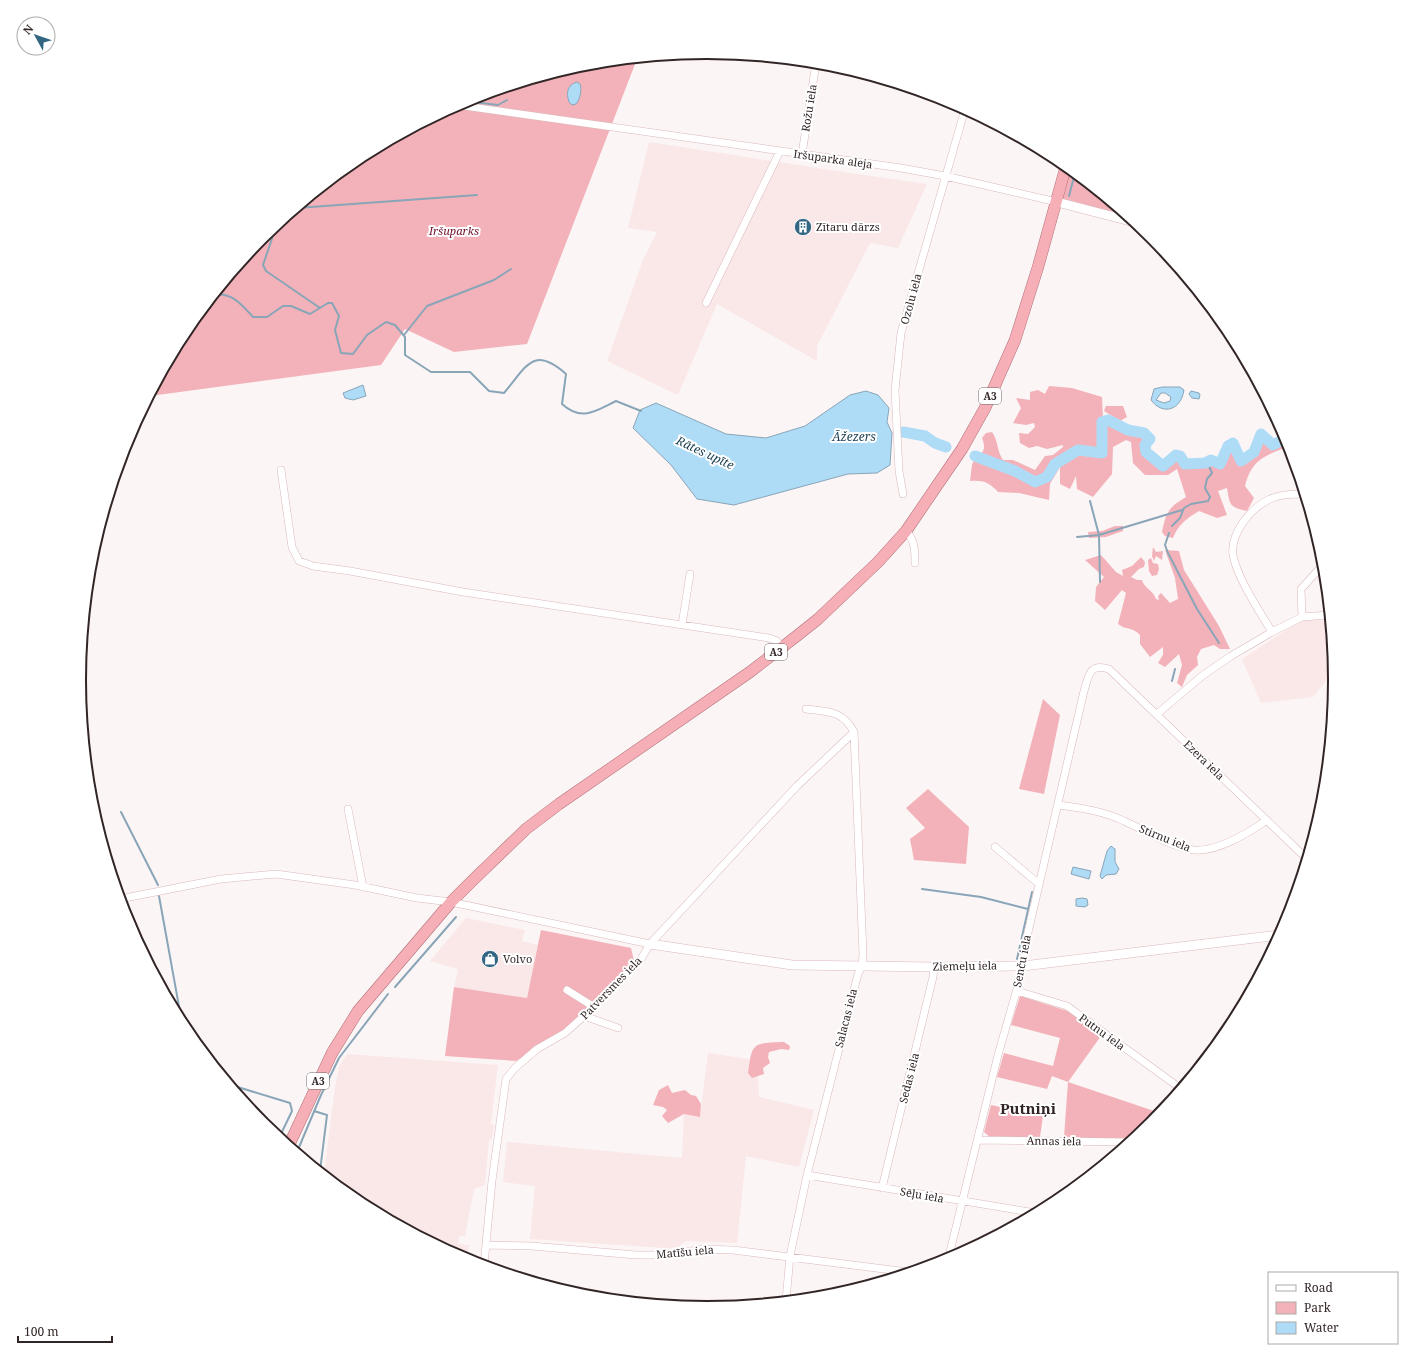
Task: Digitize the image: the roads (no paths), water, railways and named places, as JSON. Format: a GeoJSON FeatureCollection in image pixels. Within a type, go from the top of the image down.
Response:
{"type":"FeatureCollection","features":[{"type":"Feature","properties":{"kind":"highway","name":"A3"},"geometry":{"type":"LineString","coordinates":[[291,1141],[332,1053],[358,1011],[451,902],[526,829],[646,742],[750,672],[818,619],[878,562],[906,531],[956,460],[985,408],[1018,333],[1064,173]]}},
{"type":"Feature","properties":{"kind":"street","name":"Rožu iela"},"geometry":{"type":"LineString","coordinates":[[802,154],[815,69]]}},
{"type":"Feature","properties":{"kind":"street","name":"Iršuparka aleja"},"geometry":{"type":"LineString","coordinates":[[468,107],[945,176],[1057,202]]}},
{"type":"Feature","properties":{"kind":"street","name":"Ozolu iela"},"geometry":{"type":"LineString","coordinates":[[903,494],[899,471],[895,390],[901,333],[963,114]]}},
{"type":"Feature","properties":{"kind":"street"},"geometry":{"type":"LineString","coordinates":[[706,303],[780,151]]}},
{"type":"Feature","properties":{"kind":"street"},"geometry":{"type":"LineString","coordinates":[[1057,202],[1122,219]]}},
{"type":"Feature","properties":{"kind":"street"},"geometry":{"type":"LineString","coordinates":[[281,470],[292,547],[299,561],[314,566],[350,571],[463,592],[769,638],[777,641],[782,647]]}},
{"type":"Feature","properties":{"kind":"street"},"geometry":{"type":"LineString","coordinates":[[1272,632],[1237,570],[1233,554],[1236,535],[1249,514],[1270,499],[1286,494],[1299,494]]}},
{"type":"Feature","properties":{"kind":"street"},"geometry":{"type":"LineString","coordinates":[[906,531],[915,548],[915,563]]}},
{"type":"Feature","properties":{"kind":"street"},"geometry":{"type":"LineString","coordinates":[[1302,617],[1301,589],[1318,571]]}},
{"type":"Feature","properties":{"kind":"street"},"geometry":{"type":"LineString","coordinates":[[682,625],[690,574]]}},
{"type":"Feature","properties":{"kind":"street"},"geometry":{"type":"LineString","coordinates":[[1157,714],[1208,672],[1272,632],[1302,617],[1325,615]]}},
{"type":"Feature","properties":{"kind":"street","name":"Ezera iela"},"geometry":{"type":"LineString","coordinates":[[1099,666],[1109,669],[1303,855]]}},
{"type":"Feature","properties":{"kind":"street","name":"Senču iela"},"geometry":{"type":"LineString","coordinates":[[950,1252],[998,1055],[1023,966],[1026,941],[1059,805],[1084,691],[1090,672],[1095,667],[1099,666]]}},
{"type":"Feature","properties":{"kind":"street"},"geometry":{"type":"LineString","coordinates":[[806,709],[835,713],[849,723],[854,732]]}},
{"type":"Feature","properties":{"kind":"street","name":"Patversmes iela"},"geometry":{"type":"LineString","coordinates":[[485,1260],[493,1167],[506,1079],[515,1068],[537,1049],[565,1033],[594,1007],[641,959],[650,944],[797,786],[854,732]]}},
{"type":"Feature","properties":{"kind":"street","name":"Salacas iela"},"geometry":{"type":"LineString","coordinates":[[786,1296],[790,1256],[807,1175],[858,974],[862,966],[861,881],[854,732]]}},
{"type":"Feature","properties":{"kind":"street","name":"Stirnu iela"},"geometry":{"type":"LineString","coordinates":[[1059,805],[1098,811],[1123,820],[1184,848],[1195,850],[1207,850],[1222,845],[1267,820]]}},
{"type":"Feature","properties":{"kind":"street"},"geometry":{"type":"LineString","coordinates":[[348,809],[363,887]]}},
{"type":"Feature","properties":{"kind":"street"},"geometry":{"type":"LineString","coordinates":[[995,847],[1039,884]]}},
{"type":"Feature","properties":{"kind":"street"},"geometry":{"type":"LineString","coordinates":[[126,898],[221,879],[276,874],[363,887],[417,898],[451,902],[650,944]]}},
{"type":"Feature","properties":{"kind":"street","name":"Ziemeļu iela"},"geometry":{"type":"LineString","coordinates":[[650,944],[792,965],[934,967],[1023,966],[1273,936]]}},
{"type":"Feature","properties":{"kind":"street","name":"Sedas iela"},"geometry":{"type":"LineString","coordinates":[[882,1188],[933,977],[934,967]]}},
{"type":"Feature","properties":{"kind":"street"},"geometry":{"type":"LineString","coordinates":[[567,990],[594,1007]]}},
{"type":"Feature","properties":{"kind":"street","name":"Putnu iela"},"geometry":{"type":"LineString","coordinates":[[1017,991],[1067,1006],[1177,1086]]}},
{"type":"Feature","properties":{"kind":"street"},"geometry":{"type":"LineString","coordinates":[[584,1016],[618,1028]]}},
{"type":"Feature","properties":{"kind":"street","name":"Annas iela"},"geometry":{"type":"LineString","coordinates":[[978,1140],[1121,1142]]}},
{"type":"Feature","properties":{"kind":"street","name":"Sēļu iela"},"geometry":{"type":"LineString","coordinates":[[807,1175],[1027,1212]]}},
{"type":"Feature","properties":{"kind":"street","name":"Matīšu iela"},"geometry":{"type":"LineString","coordinates":[[486,1245],[540,1246],[636,1255],[670,1255],[703,1249],[733,1250],[898,1271]]}},
{"type":"Feature","properties":{"kind":"water"},"geometry":{"type":"Polygon","coordinates":[[[577,82],[581,86],[579,100],[576,104],[572,105],[568,99],[568,90],[571,85],[577,82]]]}},
{"type":"Feature","properties":{"kind":"water"},"geometry":{"type":"Polygon","coordinates":[[[363,385],[366,396],[353,400],[345,398],[343,393],[363,385]]]}},
{"type":"Feature","properties":{"kind":"water"},"geometry":{"type":"Polygon","coordinates":[[[1162,387],[1180,387],[1184,390],[1179,402],[1175,406],[1166,409],[1156,405],[1151,400],[1154,389],[1162,387]],[[1161,393],[1156,400],[1164,403],[1170,401],[1171,397],[1165,393],[1161,393]]]}},
{"type":"Feature","properties":{"kind":"water","name":"Āžezers"},"geometry":{"type":"Polygon","coordinates":[[[866,391],[878,395],[889,408],[887,422],[892,433],[890,465],[877,473],[848,474],[734,505],[697,499],[671,465],[633,428],[640,410],[656,403],[726,434],[766,438],[805,426],[850,395],[866,391]]]}},
{"type":"Feature","properties":{"kind":"water"},"geometry":{"type":"Polygon","coordinates":[[[1191,391],[1199,393],[1199,399],[1192,398],[1189,394],[1191,391]]]}},
{"type":"Feature","properties":{"kind":"water"},"geometry":{"type":"Polygon","coordinates":[[[1111,846],[1115,849],[1115,862],[1119,869],[1116,874],[1106,875],[1102,879],[1100,876],[1107,851],[1111,846]]]}},
{"type":"Feature","properties":{"kind":"water"},"geometry":{"type":"Polygon","coordinates":[[[1073,867],[1091,871],[1089,879],[1071,874],[1073,867]]]}},
{"type":"Feature","properties":{"kind":"water"},"geometry":{"type":"Polygon","coordinates":[[[1076,899],[1087,899],[1088,905],[1085,907],[1076,906],[1076,899]]]}},
{"type":"Feature","properties":{"kind":"waterway"},"geometry":{"type":"LineString","coordinates":[[478,103],[498,105],[507,100]]}},
{"type":"Feature","properties":{"kind":"waterway"},"geometry":{"type":"LineString","coordinates":[[1069,196],[1073,179]]}},
{"type":"Feature","properties":{"kind":"waterway"},"geometry":{"type":"LineString","coordinates":[[305,207],[477,195]]}},
{"type":"Feature","properties":{"kind":"waterway"},"geometry":{"type":"LineString","coordinates":[[273,237],[263,265],[266,271],[320,308]]}},
{"type":"Feature","properties":{"kind":"waterway"},"geometry":{"type":"LineString","coordinates":[[404,335],[427,306],[494,280],[511,269]]}},
{"type":"Feature","properties":{"kind":"waterway","name":"Rātes upīte"},"geometry":{"type":"LineString","coordinates":[[220,295],[226,295],[236,300],[253,317],[267,317],[283,306],[291,306],[310,314],[328,303],[332,303],[339,316],[335,330],[341,353],[353,354],[367,335],[386,322],[395,325],[405,337],[405,355],[431,372],[470,372],[489,391],[504,393],[525,367],[531,362],[538,360],[546,361],[555,365],[566,374],[562,404],[576,413],[589,413],[616,401],[641,411]]}},
{"type":"Feature","properties":{"kind":"waterway","name":"Rātes upīte"},"geometry":{"type":"LineString","coordinates":[[975,456],[1015,471],[1035,482],[1047,477],[1055,464],[1078,450],[1102,453],[1102,422],[1108,420],[1128,430],[1144,433],[1150,439],[1145,445],[1146,452],[1163,466],[1176,455],[1180,456],[1185,464],[1205,463],[1211,460],[1220,464],[1228,446],[1233,443],[1241,461],[1254,452],[1261,434],[1273,445],[1281,441]]}},
{"type":"Feature","properties":{"kind":"waterway","name":"Rātes upīte"},"geometry":{"type":"LineString","coordinates":[[903,432],[925,436],[935,443],[946,447]]}},
{"type":"Feature","properties":{"kind":"waterway"},"geometry":{"type":"LineString","coordinates":[[1172,526],[1180,518],[1184,508],[1191,504],[1208,501],[1210,497],[1205,488],[1207,479],[1212,473],[1209,466],[1205,463]]}},
{"type":"Feature","properties":{"kind":"waterway"},"geometry":{"type":"LineString","coordinates":[[1090,501],[1099,535],[1100,582]]}},
{"type":"Feature","properties":{"kind":"waterway"},"geometry":{"type":"LineString","coordinates":[[1077,537],[1099,535],[1182,510]]}},
{"type":"Feature","properties":{"kind":"waterway"},"geometry":{"type":"LineString","coordinates":[[1169,533],[1165,545],[1168,553],[1197,609],[1219,643]]}},
{"type":"Feature","properties":{"kind":"waterway"},"geometry":{"type":"LineString","coordinates":[[1172,681],[1175,669]]}},
{"type":"Feature","properties":{"kind":"waterway"},"geometry":{"type":"LineString","coordinates":[[121,812],[158,885]]}},
{"type":"Feature","properties":{"kind":"waterway"},"geometry":{"type":"LineString","coordinates":[[922,889],[981,897],[1028,909]]}},
{"type":"Feature","properties":{"kind":"waterway"},"geometry":{"type":"LineString","coordinates":[[1017,959],[1032,892]]}},
{"type":"Feature","properties":{"kind":"waterway"},"geometry":{"type":"LineString","coordinates":[[159,896],[179,1006]]}},
{"type":"Feature","properties":{"kind":"waterway"},"geometry":{"type":"LineString","coordinates":[[395,987],[456,917]]}},
{"type":"Feature","properties":{"kind":"waterway"},"geometry":{"type":"LineString","coordinates":[[299,1148],[321,1095],[339,1058],[388,994]]}},
{"type":"Feature","properties":{"kind":"waterway"},"geometry":{"type":"LineString","coordinates":[[239,1087],[290,1103],[292,1111],[282,1132]]}},
{"type":"Feature","properties":{"kind":"waterway"},"geometry":{"type":"LineString","coordinates":[[314,1111],[327,1115],[321,1166]]}},
{"type":"Feature","properties":{"kind":"place","name":"Zītaru dārzs"},"geometry":{"type":"Point","coordinates":[803,227]}},
{"type":"Feature","properties":{"kind":"place","name":"Volvo"},"geometry":{"type":"Point","coordinates":[490,959]}},
{"type":"Feature","properties":{"kind":"district","name":"Putniņi"},"geometry":{"type":"Point","coordinates":[1028,1109]}},
{"type":"Feature","properties":{"kind":"park label","name":"Iršuparks"},"geometry":{"type":"Point","coordinates":[454,231]}}]}
